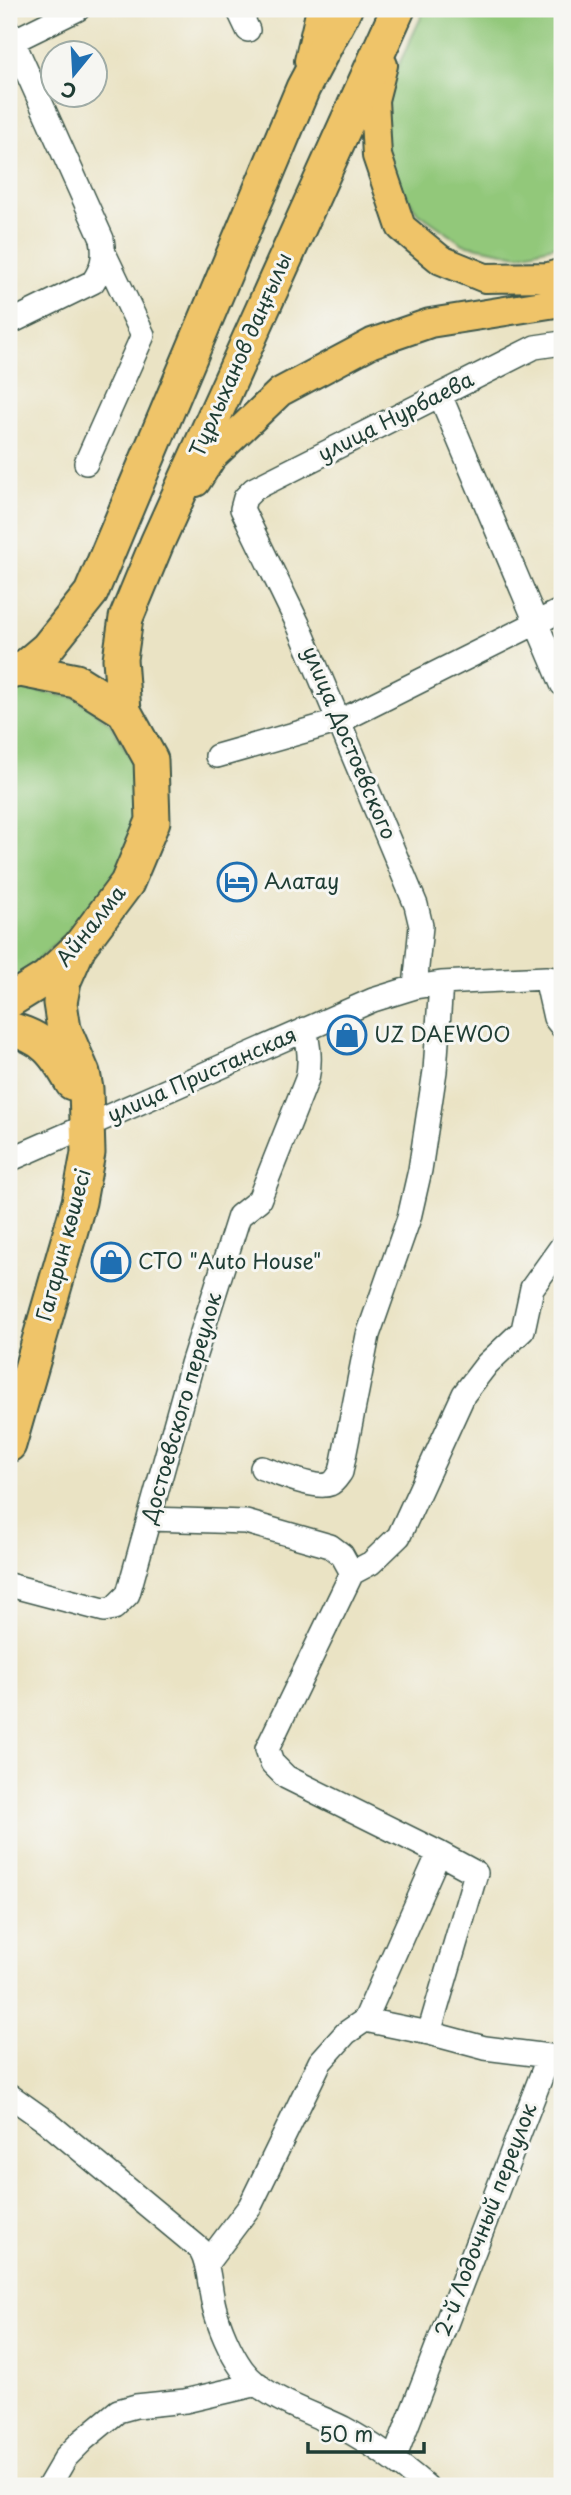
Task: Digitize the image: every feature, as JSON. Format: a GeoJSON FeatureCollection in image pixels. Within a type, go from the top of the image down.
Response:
{"type":"FeatureCollection","features":[{"type":"Feature","properties":{"kind":"highway","name":"Тұрлыханов даңғылы"},"geometry":{"type":"LineString","coordinates":[[15,671],[47,648],[91,593],[303,88],[345,9]]}},
{"type":"Feature","properties":{"kind":"highway","name":"Тұрлыханов даңғылы"},"geometry":{"type":"LineString","coordinates":[[124,711],[120,659],[126,618],[157,543],[399,9]]}},
{"type":"Feature","properties":{"kind":"highway","name":"Айналма"},"geometry":{"type":"LineString","coordinates":[[9,1000],[46,978],[79,947],[127,883],[153,821],[151,760],[124,711],[76,681],[15,671]]}},
{"type":"Feature","properties":{"kind":"highway"},"geometry":{"type":"LineString","coordinates":[[79,947],[64,981],[60,1003],[64,1029],[83,1073],[87,1125]]}},
{"type":"Feature","properties":{"kind":"highway"},"geometry":{"type":"LineString","coordinates":[[9,1029],[36,1037],[52,1051],[72,1082],[87,1125]]}},
{"type":"Feature","properties":{"kind":"highway","name":"Гагарин көшесі"},"geometry":{"type":"LineString","coordinates":[[9,1445],[79,1202],[88,1153],[87,1125]]}},
{"type":"Feature","properties":{"kind":"main road"},"geometry":{"type":"LineString","coordinates":[[303,88],[321,9]]}},
{"type":"Feature","properties":{"kind":"main road"},"geometry":{"type":"LineString","coordinates":[[399,9],[374,100],[377,156],[401,227],[441,260],[485,278],[550,277],[562,272]]}},
{"type":"Feature","properties":{"kind":"main road"},"geometry":{"type":"LineString","coordinates":[[157,543],[212,457],[280,392],[372,343],[430,323],[562,302]]}},
{"type":"Feature","properties":{"kind":"street"},"geometry":{"type":"LineString","coordinates":[[10,36],[49,9]]}},
{"type":"Feature","properties":{"kind":"street"},"geometry":{"type":"LineString","coordinates":[[10,36],[78,9]]}},
{"type":"Feature","properties":{"kind":"street"},"geometry":{"type":"LineString","coordinates":[[238,9],[248,30]]}},
{"type":"Feature","properties":{"kind":"street"},"geometry":{"type":"LineString","coordinates":[[10,36],[143,335],[86,463]]}},
{"type":"Feature","properties":{"kind":"street"},"geometry":{"type":"LineString","coordinates":[[9,323],[93,282],[100,271],[104,246]]}},
{"type":"Feature","properties":{"kind":"street","name":"улица Нурбаева"},"geometry":{"type":"LineString","coordinates":[[242,509],[245,498],[254,489],[535,347],[562,342]]}},
{"type":"Feature","properties":{"kind":"street"},"geometry":{"type":"LineString","coordinates":[[440,395],[562,684]]}},
{"type":"Feature","properties":{"kind":"street","name":"улица Достоевского"},"geometry":{"type":"LineString","coordinates":[[242,509],[298,624],[416,905],[421,926],[415,987]]}},
{"type":"Feature","properties":{"kind":"street"},"geometry":{"type":"LineString","coordinates":[[217,756],[340,721],[562,610]]}},
{"type":"Feature","properties":{"kind":"street"},"geometry":{"type":"LineString","coordinates":[[554,979],[555,1018],[562,1027]]}},
{"type":"Feature","properties":{"kind":"street","name":"улица Пристанская"},"geometry":{"type":"LineString","coordinates":[[9,1160],[373,1000],[415,987],[441,983],[554,979]]}},
{"type":"Feature","properties":{"kind":"street"},"geometry":{"type":"LineString","coordinates":[[262,1468],[323,1486],[331,1484],[341,1472],[354,1418],[368,1335],[409,1218],[420,1170],[435,1071],[441,983]]}},
{"type":"Feature","properties":{"kind":"street","name":"Достоевского переулок"},"geometry":{"type":"LineString","coordinates":[[9,1586],[104,1610],[114,1608],[128,1594],[192,1364],[239,1216],[259,1200],[307,1079],[310,1058],[305,1029]]}},
{"type":"Feature","properties":{"kind":"street"},"geometry":{"type":"LineString","coordinates":[[429,2033],[476,1873],[286,1777],[272,1763],[267,1749],[352,1573],[371,1563],[399,1536],[464,1394],[487,1364],[523,1330],[532,1288],[562,1245]]}},
{"type":"Feature","properties":{"kind":"street"},"geometry":{"type":"LineString","coordinates":[[150,1519],[246,1522],[330,1546],[342,1555],[352,1573]]}},
{"type":"Feature","properties":{"kind":"street"},"geometry":{"type":"LineString","coordinates":[[207,2263],[250,2206],[320,2062],[346,2033],[365,2020],[439,1853]]}},
{"type":"Feature","properties":{"kind":"street","name":"2-й Лодочный переулок"},"geometry":{"type":"LineString","coordinates":[[365,2020],[485,2048],[549,2056],[394,2459]]}},
{"type":"Feature","properties":{"kind":"street"},"geometry":{"type":"LineString","coordinates":[[9,2095],[47,2122],[200,2249],[207,2263],[214,2308],[232,2352],[244,2371],[291,2406],[344,2429],[394,2459],[426,2486]]}},
{"type":"Feature","properties":{"kind":"street"},"geometry":{"type":"LineString","coordinates":[[49,2486],[66,2457],[118,2412],[136,2406],[185,2401],[258,2384]]}},
{"type":"Feature","properties":{"kind":"green space"},"geometry":{"type":"Polygon","coordinates":[[[425,9],[562,9],[562,244],[518,255],[463,244],[417,212],[395,179],[382,132],[390,83],[425,9]]]}},
{"type":"Feature","properties":{"kind":"green space"},"geometry":{"type":"Polygon","coordinates":[[[24,689],[76,698],[110,723],[135,765],[140,815],[120,870],[83,918],[21,976],[9,982],[9,691],[24,689]]]}},
{"type":"Feature","properties":{"kind":"place","name":"Алатау"},"geometry":{"type":"Point","coordinates":[237,882]}},
{"type":"Feature","properties":{"kind":"place","name":"UZ DAEWOO"},"geometry":{"type":"Point","coordinates":[347,1035]}},
{"type":"Feature","properties":{"kind":"place","name":"СТО \"Auto House\""},"geometry":{"type":"Point","coordinates":[111,1262]}}]}
